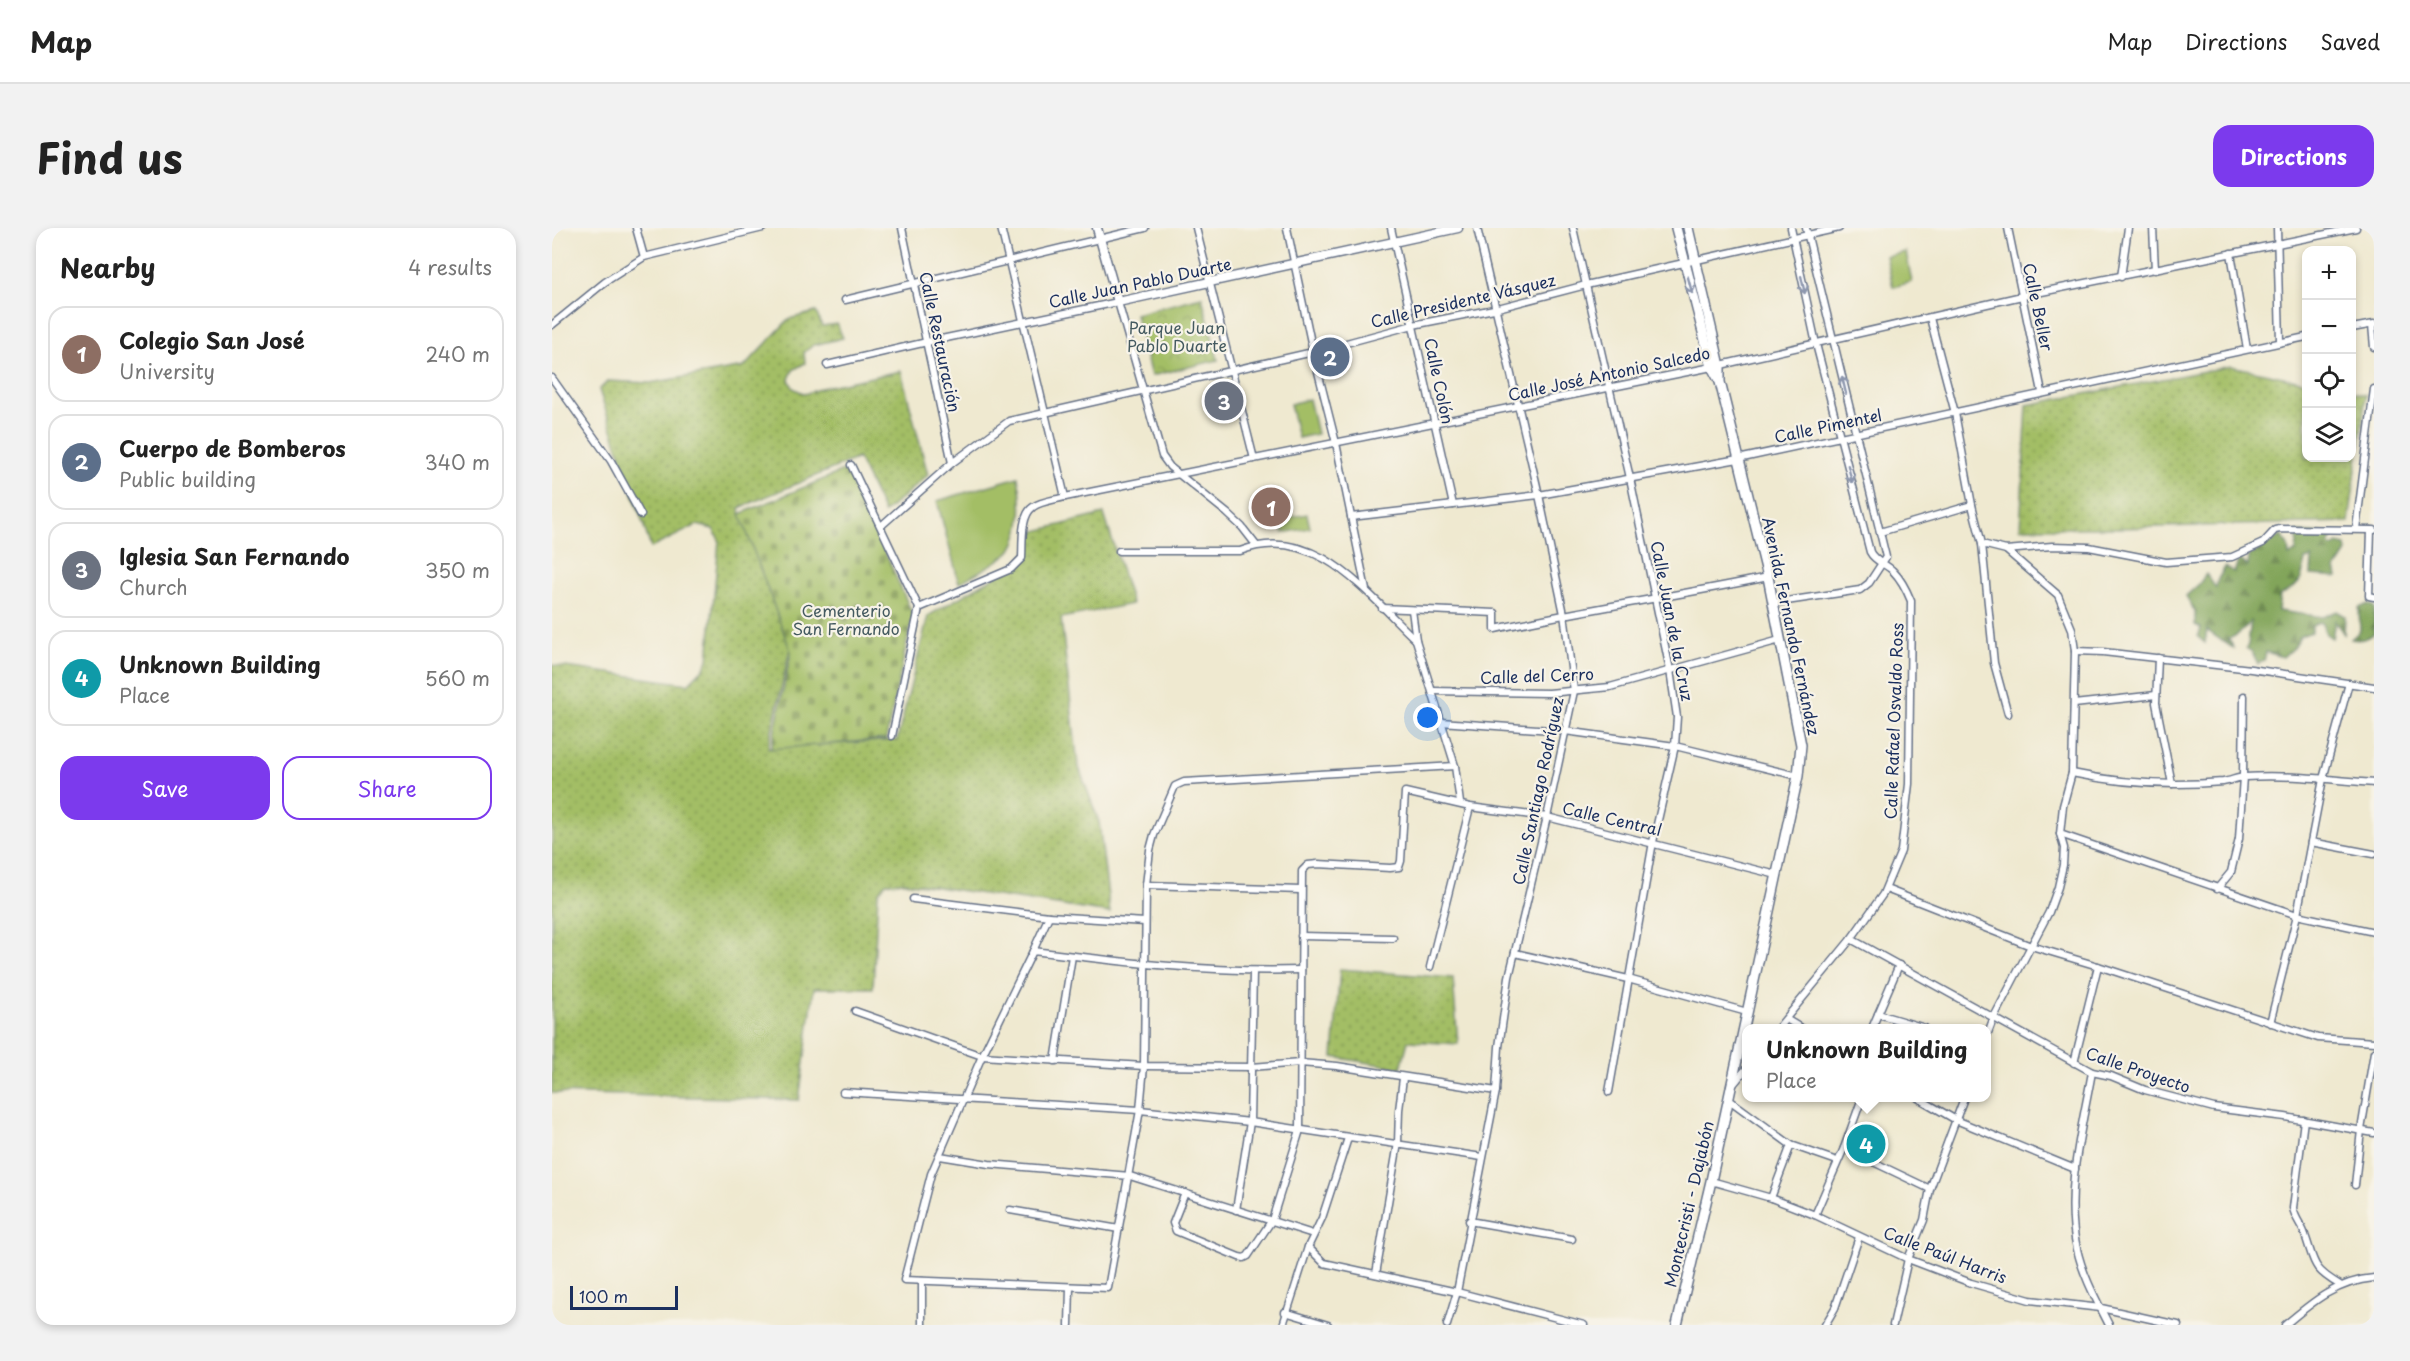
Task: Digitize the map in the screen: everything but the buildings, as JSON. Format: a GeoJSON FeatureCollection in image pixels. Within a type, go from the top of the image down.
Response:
{"type":"FeatureCollection","features":[{"type":"Feature","properties":{"kind":"main road","name":"Avenida Fernando Fernández"},"geometry":{"type":"LineString","coordinates":[[1676,228],[1716,366],[1768,578],[1801,745],[1798,776],[1744,1024]]}},
{"type":"Feature","properties":{"kind":"main road","name":"Avenida Fernando Fernández"},"geometry":{"type":"LineString","coordinates":[[1688,228],[1716,366]]}},
{"type":"Feature","properties":{"kind":"main road","name":"Avenida Fernando Fernández"},"geometry":{"type":"LineString","coordinates":[[1730,1089],[1742,1035]]}},
{"type":"Feature","properties":{"kind":"main road","name":"Montecristi - Dajabón"},"geometry":{"type":"LineString","coordinates":[[1677,1325],[1730,1089]]}},
{"type":"Feature","properties":{"kind":"street"},"geometry":{"type":"LineString","coordinates":[[636,228],[644,257]]}},
{"type":"Feature","properties":{"kind":"street"},"geometry":{"type":"LineString","coordinates":[[552,326],[605,282],[644,257],[763,228]]}},
{"type":"Feature","properties":{"kind":"street","name":"Calle Restauración"},"geometry":{"type":"LineString","coordinates":[[902,228],[952,463]]}},
{"type":"Feature","properties":{"kind":"street"},"geometry":{"type":"LineString","coordinates":[[1001,228],[1065,497]]}},
{"type":"Feature","properties":{"kind":"street"},"geometry":{"type":"LineString","coordinates":[[1097,228],[1162,456],[1170,467],[1242,527],[1256,545]]}},
{"type":"Feature","properties":{"kind":"street"},"geometry":{"type":"LineString","coordinates":[[845,300],[1145,228]]}},
{"type":"Feature","properties":{"kind":"street"},"geometry":{"type":"LineString","coordinates":[[1196,228],[1254,459]]}},
{"type":"Feature","properties":{"kind":"street"},"geometry":{"type":"LineString","coordinates":[[1287,228],[1313,352],[1336,443],[1366,590]]}},
{"type":"Feature","properties":{"kind":"street","name":"Calle Colón"},"geometry":{"type":"LineString","coordinates":[[1391,228],[1453,505]]}},
{"type":"Feature","properties":{"kind":"street","name":"Calle Juan Pablo Duarte"},"geometry":{"type":"LineString","coordinates":[[827,365],[1458,228]]}},
{"type":"Feature","properties":{"kind":"street","name":"Calle Santiago Rodríguez"},"geometry":{"type":"LineString","coordinates":[[1447,1325],[1457,1292],[1496,1091],[1503,1012],[1548,818],[1574,691],[1564,614],[1477,228]]}},
{"type":"Feature","properties":{"kind":"street","name":"Calle Juan de la Cruz"},"geometry":{"type":"LineString","coordinates":[[1573,228],[1630,478],[1676,706],[1675,746],[1653,842],[1609,1092]]}},
{"type":"Feature","properties":{"kind":"street","name":"Calle Rafael Osvaldo Ross"},"geometry":{"type":"LineString","coordinates":[[1782,1024],[1851,939],[1886,889],[1901,851],[1909,784],[1911,601],[1894,572],[1875,560],[1870,552],[1816,344],[1791,228]]}},
{"type":"Feature","properties":{"kind":"street"},"geometry":{"type":"LineString","coordinates":[[1773,603],[1860,590],[1869,583],[1886,557],[1806,228]]}},
{"type":"Feature","properties":{"kind":"street","name":"Calle Presidente Vásquez"},"geometry":{"type":"LineString","coordinates":[[881,526],[952,463],[1009,421],[1313,352],[1413,325],[1494,309],[1586,285],[1839,228]]}},
{"type":"Feature","properties":{"kind":"street","name":"Calle Beller"},"geometry":{"type":"LineString","coordinates":[[2008,228],[2042,392]]}},
{"type":"Feature","properties":{"kind":"street"},"geometry":{"type":"LineString","coordinates":[[2121,277],[2128,228]]}},
{"type":"Feature","properties":{"kind":"street"},"geometry":{"type":"LineString","coordinates":[[2152,228],[2155,270]]}},
{"type":"Feature","properties":{"kind":"street"},"geometry":{"type":"LineString","coordinates":[[2277,228],[2280,341]]}},
{"type":"Feature","properties":{"kind":"street","name":"Calle José Antonio Salcedo"},"geometry":{"type":"LineString","coordinates":[[919,608],[1011,569],[1023,558],[1024,526],[1028,512],[1034,506],[1065,497],[1716,366],[2022,296],[2356,228]]}},
{"type":"Feature","properties":{"kind":"street"},"geometry":{"type":"LineString","coordinates":[[2231,253],[2247,349]]}},
{"type":"Feature","properties":{"kind":"street"},"geometry":{"type":"LineString","coordinates":[[1930,318],[1955,413],[1972,505],[1982,544],[1994,663],[2008,714]]}},
{"type":"Feature","properties":{"kind":"street"},"geometry":{"type":"LineString","coordinates":[[2356,327],[2373,325],[2374,347]]}},
{"type":"Feature","properties":{"kind":"street","name":"Calle Pimentel"},"geometry":{"type":"LineString","coordinates":[[1351,517],[1539,495],[1738,459],[2302,338]]}},
{"type":"Feature","properties":{"kind":"street"},"geometry":{"type":"LineString","coordinates":[[552,378],[611,461],[640,515]]}},
{"type":"Feature","properties":{"kind":"street"},"geometry":{"type":"LineString","coordinates":[[2356,529],[2374,390]]}},
{"type":"Feature","properties":{"kind":"street"},"geometry":{"type":"LineString","coordinates":[[851,465],[919,608],[892,736]]}},
{"type":"Feature","properties":{"kind":"street"},"geometry":{"type":"LineString","coordinates":[[1880,532],[1972,505]]}},
{"type":"Feature","properties":{"kind":"street"},"geometry":{"type":"LineString","coordinates":[[1982,544],[2006,550],[2052,546],[2089,547],[2166,562],[2232,557],[2263,543],[2275,530],[2280,528],[2373,530],[2369,596],[2374,597]]}},
{"type":"Feature","properties":{"kind":"street"},"geometry":{"type":"LineString","coordinates":[[1119,551],[1240,552],[1256,545],[1299,546],[1330,562],[1366,590],[1416,640]]}},
{"type":"Feature","properties":{"kind":"street"},"geometry":{"type":"LineString","coordinates":[[1991,1025],[2058,887],[2064,848],[2060,834],[2063,806],[2072,773],[2075,651],[2072,629],[2058,595],[2006,550]]}},
{"type":"Feature","properties":{"kind":"street"},"geometry":{"type":"LineString","coordinates":[[1382,608],[1495,613],[1495,629],[1564,614],[1655,600],[1768,578]]}},
{"type":"Feature","properties":{"kind":"street"},"geometry":{"type":"LineString","coordinates":[[1396,621],[1403,609]]}},
{"type":"Feature","properties":{"kind":"street"},"geometry":{"type":"LineString","coordinates":[[1412,610],[1416,640],[1455,766],[1460,803]]}},
{"type":"Feature","properties":{"kind":"street","name":"Calle del Cerro"},"geometry":{"type":"LineString","coordinates":[[1432,691],[1574,691],[1610,687],[1780,640]]}},
{"type":"Feature","properties":{"kind":"street"},"geometry":{"type":"LineString","coordinates":[[2075,651],[2158,658],[2374,687]]}},
{"type":"Feature","properties":{"kind":"street"},"geometry":{"type":"LineString","coordinates":[[2158,658],[2156,695],[2172,784]]}},
{"type":"Feature","properties":{"kind":"street"},"geometry":{"type":"LineString","coordinates":[[2270,1023],[2297,915],[2323,779],[2349,683]]}},
{"type":"Feature","properties":{"kind":"street"},"geometry":{"type":"LineString","coordinates":[[2074,704],[2156,695]]}},
{"type":"Feature","properties":{"kind":"street"},"geometry":{"type":"LineString","coordinates":[[2217,889],[2231,872],[2239,839],[2244,696]]}},
{"type":"Feature","properties":{"kind":"street"},"geometry":{"type":"LineString","coordinates":[[1441,722],[1566,731],[1675,746],[1798,776]]}},
{"type":"Feature","properties":{"kind":"street"},"geometry":{"type":"LineString","coordinates":[[1049,916],[982,1056],[931,1174],[904,1280],[1108,1288],[1130,1176],[1140,1110],[1144,1066],[1146,885],[1154,835],[1175,786],[1184,782],[1455,766]]}},
{"type":"Feature","properties":{"kind":"street"},"geometry":{"type":"LineString","coordinates":[[2072,773],[2109,781],[2172,784],[2226,782],[2243,776],[2374,783]]}},
{"type":"Feature","properties":{"kind":"street","name":"Calle Central"},"geometry":{"type":"LineString","coordinates":[[1300,890],[1302,871],[1308,865],[1399,867],[1405,792],[1470,807],[1548,818],[1653,842],[1777,875]]}},
{"type":"Feature","properties":{"kind":"street"},"geometry":{"type":"LineString","coordinates":[[1430,967],[1470,807]]}},
{"type":"Feature","properties":{"kind":"street"},"geometry":{"type":"LineString","coordinates":[[2060,834],[2297,915],[2374,932]]}},
{"type":"Feature","properties":{"kind":"street"},"geometry":{"type":"LineString","coordinates":[[2311,842],[2374,854]]}},
{"type":"Feature","properties":{"kind":"street"},"geometry":{"type":"LineString","coordinates":[[1146,885],[1300,890],[1300,1130],[1272,1220],[1248,1256],[1244,1258],[1176,1231],[1173,1223],[1185,1193]]}},
{"type":"Feature","properties":{"kind":"street"},"geometry":{"type":"LineString","coordinates":[[1886,889],[2031,946],[2270,1023],[2318,1038],[2374,1042]]}},
{"type":"Feature","properties":{"kind":"street"},"geometry":{"type":"LineString","coordinates":[[913,899],[1049,916],[1144,922]]}},
{"type":"Feature","properties":{"kind":"street"},"geometry":{"type":"LineString","coordinates":[[1301,936],[1393,938]]}},
{"type":"Feature","properties":{"kind":"street","name":"Calle Proyecto"},"geometry":{"type":"LineString","coordinates":[[1851,939],[2092,1072],[2145,1090],[2214,1108],[2304,1120],[2374,1133]]}},
{"type":"Feature","properties":{"kind":"street"},"geometry":{"type":"LineString","coordinates":[[1033,951],[1146,965],[1253,972],[1301,970]]}},
{"type":"Feature","properties":{"kind":"street"},"geometry":{"type":"LineString","coordinates":[[1515,953],[1628,979],[1747,1012]]}},
{"type":"Feature","properties":{"kind":"street"},"geometry":{"type":"LineString","coordinates":[[1055,1061],[1072,956]]}},
{"type":"Feature","properties":{"kind":"street"},"geometry":{"type":"LineString","coordinates":[[1874,1024],[1899,965]]}},
{"type":"Feature","properties":{"kind":"street"},"geometry":{"type":"LineString","coordinates":[[2074,1063],[2098,966]]}},
{"type":"Feature","properties":{"kind":"street"},"geometry":{"type":"LineString","coordinates":[[1236,1210],[1250,1122],[1253,972]]}},
{"type":"Feature","properties":{"kind":"street"},"geometry":{"type":"LineString","coordinates":[[855,1011],[982,1056],[1144,1066],[1252,1067],[1300,1063],[1337,1066],[1496,1091]]}},
{"type":"Feature","properties":{"kind":"street"},"geometry":{"type":"LineString","coordinates":[[1878,1014],[1909,1024]]}},
{"type":"Feature","properties":{"kind":"street"},"geometry":{"type":"LineString","coordinates":[[1785,1019],[1793,1024]]}},
{"type":"Feature","properties":{"kind":"street"},"geometry":{"type":"LineString","coordinates":[[2355,1185],[2361,1130],[2374,1052]]}},
{"type":"Feature","properties":{"kind":"street"},"geometry":{"type":"LineString","coordinates":[[2092,1072],[2075,1169],[2074,1232],[2077,1251],[2090,1287],[2109,1325]]}},
{"type":"Feature","properties":{"kind":"street"},"geometry":{"type":"LineString","coordinates":[[1730,1089],[1742,1074]]}},
{"type":"Feature","properties":{"kind":"street"},"geometry":{"type":"LineString","coordinates":[[1376,1274],[1398,1143],[1403,1078]]}},
{"type":"Feature","properties":{"kind":"street"},"geometry":{"type":"LineString","coordinates":[[843,1092],[1140,1110],[1250,1122],[1482,1157]]}},
{"type":"Feature","properties":{"kind":"street"},"geometry":{"type":"LineString","coordinates":[[1728,1099],[1791,1145],[1837,1161]]}},
{"type":"Feature","properties":{"kind":"street"},"geometry":{"type":"LineString","coordinates":[[1815,1215],[1844,1148],[1861,1102]]}},
{"type":"Feature","properties":{"kind":"street"},"geometry":{"type":"LineString","coordinates":[[1925,1102],[1956,1120],[2075,1169]]}},
{"type":"Feature","properties":{"kind":"street"},"geometry":{"type":"LineString","coordinates":[[1893,1325],[1908,1259],[1924,1220],[1930,1189],[1963,1102]]}},
{"type":"Feature","properties":{"kind":"street"},"geometry":{"type":"LineString","coordinates":[[2304,1120],[2293,1208],[2295,1217],[2305,1234],[2315,1267],[2340,1285]]}},
{"type":"Feature","properties":{"kind":"street"},"geometry":{"type":"LineString","coordinates":[[1283,1325],[1308,1247],[1322,1218],[1348,1138]]}},
{"type":"Feature","properties":{"kind":"street"},"geometry":{"type":"LineString","coordinates":[[1771,1198],[1791,1145]]}},
{"type":"Feature","properties":{"kind":"street"},"geometry":{"type":"LineString","coordinates":[[1844,1148],[1930,1189]]}},
{"type":"Feature","properties":{"kind":"street"},"geometry":{"type":"LineString","coordinates":[[940,1156],[989,1164],[1130,1176],[1313,1234]]}},
{"type":"Feature","properties":{"kind":"street","name":"Calle Paúl Harris"},"geometry":{"type":"LineString","coordinates":[[1711,1181],[1771,1198],[1815,1215],[1908,1259],[1971,1283],[2030,1300],[2101,1308],[2178,1325]]}},
{"type":"Feature","properties":{"kind":"street"},"geometry":{"type":"LineString","coordinates":[[1010,1210],[1119,1229]]}},
{"type":"Feature","properties":{"kind":"street"},"geometry":{"type":"LineString","coordinates":[[1469,1221],[1572,1239]]}},
{"type":"Feature","properties":{"kind":"street"},"geometry":{"type":"LineString","coordinates":[[1825,1325],[1835,1308],[1859,1237]]}},
{"type":"Feature","properties":{"kind":"street"},"geometry":{"type":"LineString","coordinates":[[1308,1247],[1324,1263],[1457,1292],[1584,1325]]}},
{"type":"Feature","properties":{"kind":"street"},"geometry":{"type":"LineString","coordinates":[[2285,1325],[2316,1299],[2340,1285],[2360,1279],[2374,1278]]}},
{"type":"Feature","properties":{"kind":"street"},"geometry":{"type":"LineString","coordinates":[[922,1281],[922,1325]]}},
{"type":"Feature","properties":{"kind":"street"},"geometry":{"type":"LineString","coordinates":[[1069,1325],[1070,1287]]}},
{"type":"Feature","properties":{"kind":"street"},"geometry":{"type":"LineString","coordinates":[[1286,1312],[1328,1325]]}},
{"type":"Feature","properties":{"kind":"green space"},"geometry":{"type":"Polygon","coordinates":[[[1906,252],[1912,282],[1893,287],[1886,256],[1906,252]]]}},
{"type":"Feature","properties":{"kind":"green space","name":"Parque Juan Pablo Duarte"},"geometry":{"type":"Polygon","coordinates":[[[1202,297],[1218,360],[1151,376],[1135,314],[1202,297]]]}},
{"type":"Feature","properties":{"kind":"green space"},"geometry":{"type":"Polygon","coordinates":[[[816,312],[822,326],[837,324],[843,338],[814,345],[804,352],[805,363],[793,370],[789,379],[793,388],[805,394],[824,387],[901,371],[928,475],[884,513],[858,458],[739,508],[790,649],[768,748],[897,740],[928,616],[1020,562],[1030,546],[1032,532],[1104,514],[1132,604],[1061,618],[1078,765],[1099,822],[1110,913],[904,882],[886,883],[878,893],[873,988],[814,988],[799,1100],[552,1093],[552,665],[688,684],[703,669],[708,660],[719,540],[713,529],[697,525],[651,548],[599,390],[608,381],[650,383],[744,367],[789,319],[816,312]]]}},
{"type":"Feature","properties":{"kind":"green space"},"geometry":{"type":"Polygon","coordinates":[[[2231,366],[2302,381],[2302,462],[2356,462],[2356,393],[2366,395],[2349,522],[2020,528],[2027,405],[2231,366]]]}},
{"type":"Feature","properties":{"kind":"green space"},"geometry":{"type":"Polygon","coordinates":[[[1309,399],[1317,434],[1298,438],[1290,404],[1309,399]]]}},
{"type":"Feature","properties":{"kind":"green space","name":"Cementerio San Fernando"},"geometry":{"type":"Polygon","coordinates":[[[848,469],[913,615],[886,739],[771,749],[791,652],[740,514],[848,469]]]}},
{"type":"Feature","properties":{"kind":"green space"},"geometry":{"type":"Polygon","coordinates":[[[1018,477],[1021,514],[1018,533],[1011,550],[959,583],[937,501],[1018,477]]]}},
{"type":"Feature","properties":{"kind":"green space"},"geometry":{"type":"Polygon","coordinates":[[[1307,514],[1310,528],[1283,533],[1280,519],[1307,514]]]}},
{"type":"Feature","properties":{"kind":"green space"},"geometry":{"type":"Polygon","coordinates":[[[2298,532],[2334,535],[2329,545],[2346,546],[2347,552],[2336,569],[2338,577],[2311,575],[2312,558],[2305,560],[2299,582],[2292,589],[2280,595],[2278,611],[2323,617],[2337,611],[2345,616],[2344,634],[2335,621],[2332,638],[2326,634],[2321,622],[2312,626],[2312,632],[2300,636],[2296,645],[2283,657],[2266,652],[2264,661],[2258,664],[2252,652],[2246,648],[2251,620],[2239,634],[2228,638],[2235,650],[2207,630],[2205,643],[2198,637],[2201,628],[2195,625],[2195,612],[2186,596],[2206,574],[2216,588],[2225,567],[2234,572],[2239,559],[2248,566],[2249,556],[2281,535],[2288,546],[2289,556],[2296,551],[2298,532]]]}},
{"type":"Feature","properties":{"kind":"green space"},"geometry":{"type":"Polygon","coordinates":[[[2368,604],[2374,607],[2374,633],[2363,639],[2351,639],[2360,631],[2359,608],[2368,604]]]}},
{"type":"Feature","properties":{"kind":"green space"},"geometry":{"type":"Polygon","coordinates":[[[1340,969],[1453,978],[1458,1044],[1408,1041],[1401,1068],[1333,1057],[1340,969]]]}},
{"type":"Feature","properties":{"kind":"place","name":"Cuerpo de Bomberos"},"geometry":{"type":"Point","coordinates":[1330,357]}},
{"type":"Feature","properties":{"kind":"place","name":"Iglesia San Fernando"},"geometry":{"type":"Point","coordinates":[1224,401]}},
{"type":"Feature","properties":{"kind":"place","name":"Colegio San José"},"geometry":{"type":"Point","coordinates":[1271,507]}},
{"type":"Feature","properties":{"kind":"place","name":"Unknown Building"},"geometry":{"type":"Point","coordinates":[1866,1144]}}]}
